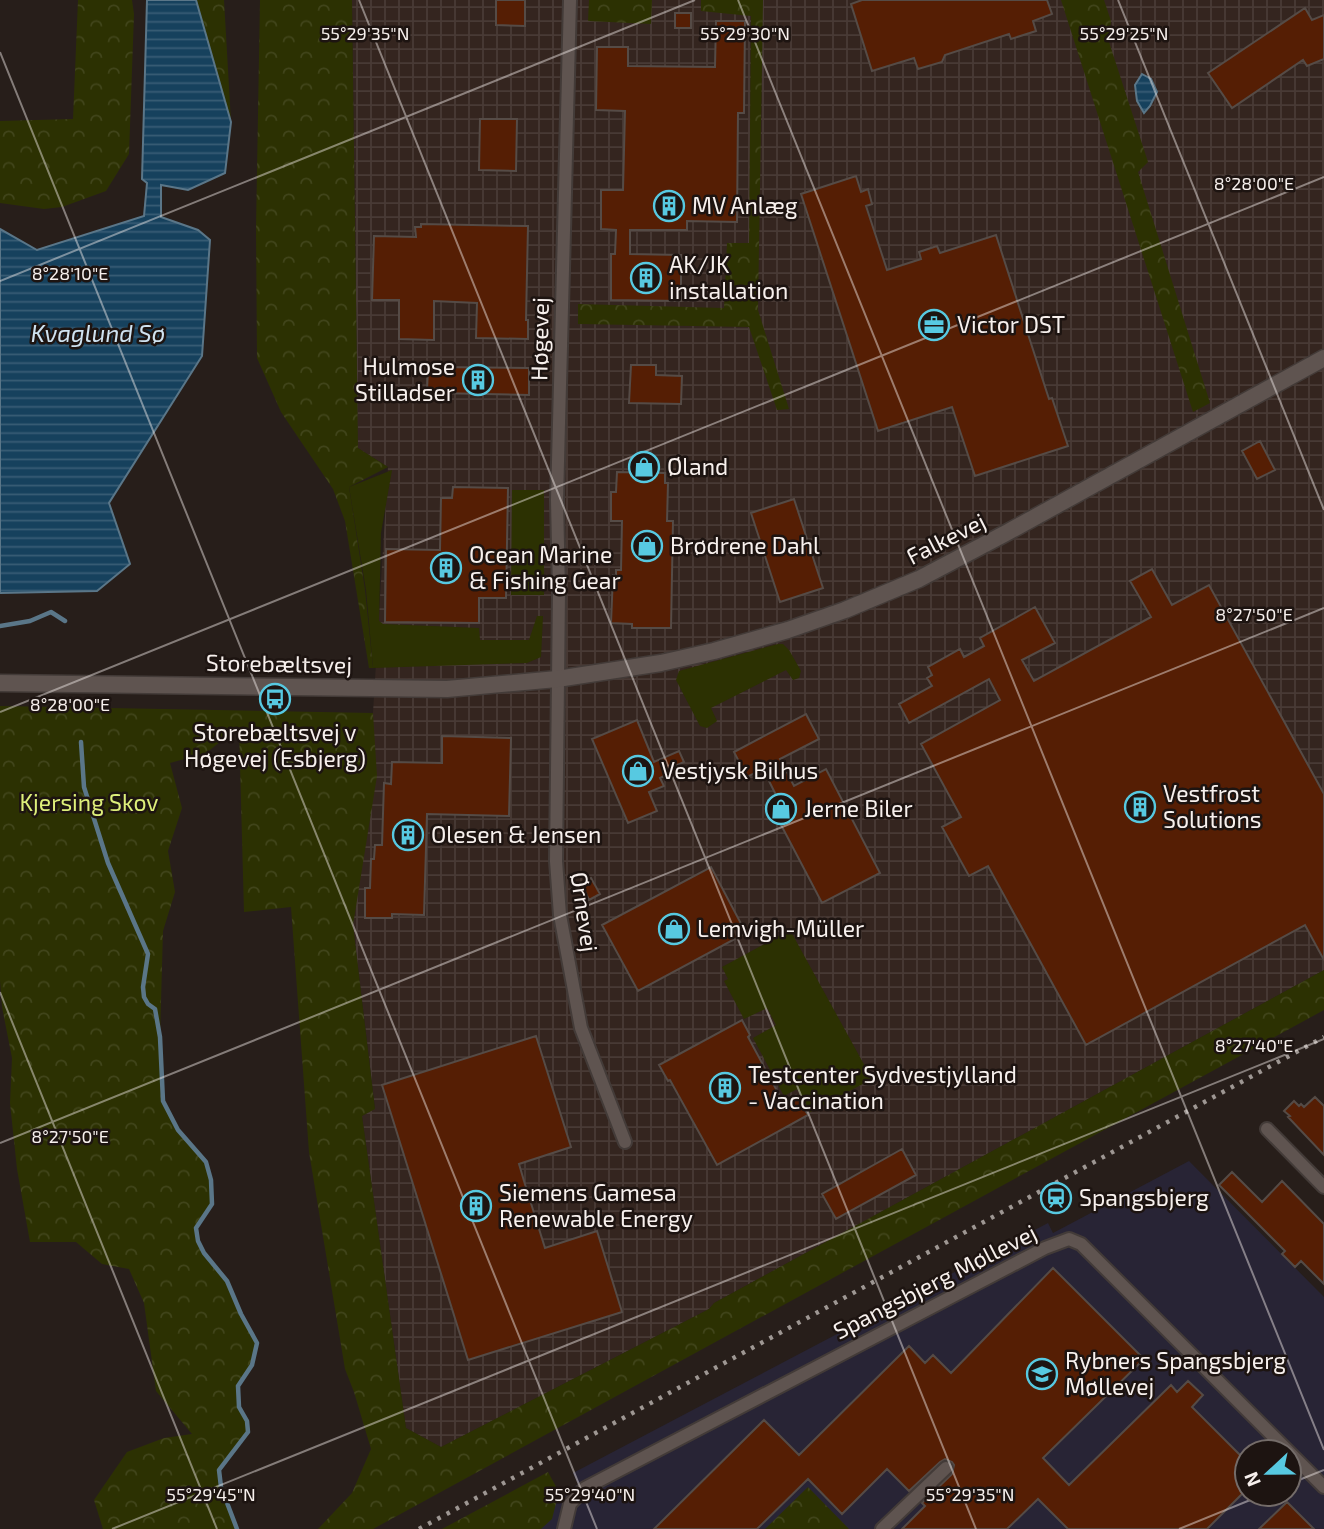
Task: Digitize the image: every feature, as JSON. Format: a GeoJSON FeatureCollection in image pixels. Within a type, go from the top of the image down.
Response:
{"type":"FeatureCollection","features":[{"type":"Feature","properties":{"kind":"street","name":"Høgevej"},"geometry":{"type":"LineString","coordinates":[[557,679],[557,500],[570,0]]}},
{"type":"Feature","properties":{"kind":"street","name":"Falkevej"},"geometry":{"type":"LineString","coordinates":[[557,679],[661,663],[714,651],[788,630],[919,579],[1324,358]]}},
{"type":"Feature","properties":{"kind":"street","name":"Storebæltsvej"},"geometry":{"type":"LineString","coordinates":[[0,682],[447,689],[557,679]]}},
{"type":"Feature","properties":{"kind":"street","name":"Ørnevej"},"geometry":{"type":"LineString","coordinates":[[557,679],[556,861],[560,915],[581,1027],[625,1142]]}},
{"type":"Feature","properties":{"kind":"street"},"geometry":{"type":"LineString","coordinates":[[1267,1129],[1324,1187]]}},
{"type":"Feature","properties":{"kind":"street","name":"Spangsbjerg Møllevej"},"geometry":{"type":"LineString","coordinates":[[564,1529],[570,1504],[585,1488],[1045,1248],[1069,1239],[1081,1244],[1324,1487]]}},
{"type":"Feature","properties":{"kind":"street"},"geometry":{"type":"LineString","coordinates":[[882,1529],[946,1468]]}},
{"type":"Feature","properties":{"kind":"shaded area"},"geometry":{"type":"Polygon","coordinates":[[[352,0],[1324,0],[1324,970],[714,1303],[709,1309],[441,1447],[406,1428],[362,1116],[375,1108],[353,925],[373,713],[388,467],[358,448],[352,0]]]}},
{"type":"Feature","properties":{"kind":"shaded area","name":"Rybners Spangsbjerg Møllevej"},"geometry":{"type":"Polygon","coordinates":[[[1189,1161],[1324,1297],[1324,1529],[508,1528],[578,1484],[573,1473],[1048,1223],[1053,1233],[1189,1161]]]}},
{"type":"Feature","properties":{"kind":"green space"},"geometry":{"type":"Polygon","coordinates":[[[78,0],[132,0],[134,14],[129,154],[106,191],[62,207],[44,209],[0,203],[0,121],[73,119],[78,0]]]}},
{"type":"Feature","properties":{"kind":"green space"},"geometry":{"type":"Polygon","coordinates":[[[196,0],[224,0],[231,122],[196,0]]]}},
{"type":"Feature","properties":{"kind":"green space"},"geometry":{"type":"Polygon","coordinates":[[[260,0],[352,0],[358,448],[388,467],[349,487],[365,590],[373,668],[369,668],[345,521],[333,489],[281,412],[257,358],[260,0]]]}},
{"type":"Feature","properties":{"kind":"green space"},"geometry":{"type":"Polygon","coordinates":[[[589,0],[652,0],[651,24],[588,21],[589,0]]]}},
{"type":"Feature","properties":{"kind":"green space"},"geometry":{"type":"Polygon","coordinates":[[[701,0],[763,0],[758,310],[789,409],[777,410],[749,327],[578,324],[578,304],[724,308],[727,243],[749,243],[751,16],[701,11],[701,0]]]}},
{"type":"Feature","properties":{"kind":"green space"},"geometry":{"type":"Polygon","coordinates":[[[1061,0],[1104,0],[1111,21],[1109,42],[1148,162],[1138,172],[1210,403],[1193,412],[1061,0]]]}},
{"type":"Feature","properties":{"kind":"green space"},"geometry":{"type":"Polygon","coordinates":[[[392,470],[381,533],[379,621],[383,624],[479,628],[480,640],[529,640],[537,616],[543,616],[541,657],[527,663],[373,668],[366,590],[349,487],[392,470]]]}},
{"type":"Feature","properties":{"kind":"green space"},"geometry":{"type":"Polygon","coordinates":[[[512,490],[544,490],[544,595],[511,595],[512,490]]]}},
{"type":"Feature","properties":{"kind":"green space"},"geometry":{"type":"Polygon","coordinates":[[[783,644],[789,650],[801,671],[799,678],[793,680],[786,670],[711,708],[717,721],[707,728],[700,726],[676,680],[679,671],[783,644]]]}},
{"type":"Feature","properties":{"kind":"green space","name":"Kjersing Skov"},"geometry":{"type":"Polygon","coordinates":[[[0,706],[373,713],[377,776],[353,925],[375,1109],[362,1116],[406,1428],[441,1447],[709,1309],[714,1303],[1324,970],[1324,1010],[373,1529],[318,1529],[352,1493],[371,1449],[345,1369],[309,1152],[291,907],[244,912],[239,727],[206,753],[170,763],[182,808],[168,851],[175,892],[163,931],[160,1037],[163,1101],[178,1130],[206,1162],[211,1180],[212,1204],[196,1228],[198,1241],[204,1253],[227,1281],[257,1343],[252,1365],[238,1386],[239,1407],[247,1421],[248,1432],[219,1470],[221,1487],[237,1529],[103,1529],[94,1500],[127,1452],[164,1438],[192,1434],[156,1391],[144,1303],[129,1269],[102,1264],[76,1242],[30,1242],[17,1169],[10,1103],[12,1058],[2,1007],[0,980],[0,706]]]}},
{"type":"Feature","properties":{"kind":"green space"},"geometry":{"type":"Polygon","coordinates":[[[790,930],[872,1079],[810,1112],[797,1089],[784,1096],[753,1038],[776,1025],[767,1008],[744,1019],[724,981],[728,979],[722,967],[790,930]]]}},
{"type":"Feature","properties":{"kind":"green space"},"geometry":{"type":"Polygon","coordinates":[[[548,1472],[559,1492],[552,1519],[541,1529],[442,1529],[548,1472]]]}},
{"type":"Feature","properties":{"kind":"green space"},"geometry":{"type":"Polygon","coordinates":[[[808,1487],[849,1529],[765,1529],[808,1487]]]}},
{"type":"Feature","properties":{"kind":"water","name":"Kvaglund Sø"},"geometry":{"type":"Polygon","coordinates":[[[147,0],[196,0],[231,122],[225,173],[188,190],[161,185],[161,217],[198,230],[210,240],[202,356],[109,503],[130,564],[97,591],[0,593],[0,229],[37,250],[144,216],[147,183],[142,179],[147,0]]]}},
{"type":"Feature","properties":{"kind":"water"},"geometry":{"type":"Polygon","coordinates":[[[1142,74],[1151,79],[1157,92],[1144,113],[1137,101],[1135,85],[1142,74]]]}},
{"type":"Feature","properties":{"kind":"building"},"geometry":{"type":"Polygon","coordinates":[[[496,0],[525,0],[525,26],[496,25],[496,0]]]}},
{"type":"Feature","properties":{"kind":"building"},"geometry":{"type":"Polygon","coordinates":[[[862,0],[1047,0],[1052,14],[1033,21],[1036,31],[1011,39],[1009,34],[945,55],[942,62],[918,69],[914,58],[872,71],[851,4],[862,0]]]}},
{"type":"Feature","properties":{"kind":"building"},"geometry":{"type":"Polygon","coordinates":[[[1305,8],[1312,20],[1324,15],[1324,59],[1307,66],[1303,60],[1232,108],[1208,73],[1305,8]]]}},
{"type":"Feature","properties":{"kind":"building"},"geometry":{"type":"Polygon","coordinates":[[[675,13],[691,13],[691,28],[675,28],[675,13]]]}},
{"type":"Feature","properties":{"kind":"building"},"geometry":{"type":"Polygon","coordinates":[[[716,21],[745,21],[744,113],[738,113],[737,222],[687,221],[687,230],[630,230],[630,254],[681,255],[681,301],[611,300],[611,254],[615,254],[616,230],[601,229],[601,190],[623,190],[625,111],[596,110],[597,47],[628,47],[628,66],[715,67],[716,21]]]}},
{"type":"Feature","properties":{"kind":"building"},"geometry":{"type":"Polygon","coordinates":[[[480,119],[517,119],[516,171],[479,170],[480,119]]]}},
{"type":"Feature","properties":{"kind":"building","name":"Victor DST"},"geometry":{"type":"Polygon","coordinates":[[[856,176],[861,192],[868,189],[872,204],[866,206],[887,270],[921,259],[919,252],[937,246],[940,253],[996,235],[1049,399],[1052,398],[1068,446],[975,476],[952,407],[878,431],[801,194],[856,176]]]}},
{"type":"Feature","properties":{"kind":"building"},"geometry":{"type":"Polygon","coordinates":[[[421,224],[528,226],[528,339],[476,338],[477,303],[434,301],[434,340],[399,339],[399,300],[372,300],[374,236],[416,237],[415,227],[421,227],[421,224]]]}},
{"type":"Feature","properties":{"kind":"building"},"geometry":{"type":"Polygon","coordinates":[[[631,365],[656,365],[656,375],[682,376],[681,404],[629,403],[631,365]]]}},
{"type":"Feature","properties":{"kind":"building","name":"Hulmose Stilladser"},"geometry":{"type":"Polygon","coordinates":[[[428,368],[529,368],[529,395],[427,391],[428,368]]]}},
{"type":"Feature","properties":{"kind":"building"},"geometry":{"type":"Polygon","coordinates":[[[1260,441],[1275,470],[1257,479],[1242,451],[1260,441]]]}},
{"type":"Feature","properties":{"kind":"building","name":"Brødrene Dahl"},"geometry":{"type":"Polygon","coordinates":[[[617,472],[665,473],[665,483],[668,483],[667,521],[673,521],[671,628],[632,628],[632,624],[611,623],[613,575],[616,575],[616,570],[621,570],[622,521],[611,521],[611,492],[616,492],[617,472]]]}},
{"type":"Feature","properties":{"kind":"building","name":"Ocean Marine & Fishing Gear"},"geometry":{"type":"Polygon","coordinates":[[[453,487],[508,488],[506,598],[479,598],[479,623],[385,622],[386,549],[440,550],[441,498],[452,498],[453,487]]]}},
{"type":"Feature","properties":{"kind":"building"},"geometry":{"type":"Polygon","coordinates":[[[794,499],[823,588],[780,602],[751,513],[794,499]]]}},
{"type":"Feature","properties":{"kind":"building","name":"Vestfrost Solutions"},"geometry":{"type":"Polygon","coordinates":[[[1152,569],[1172,605],[1209,585],[1324,794],[1324,960],[1305,925],[1086,1045],[988,866],[969,876],[942,827],[961,817],[921,744],[1000,700],[989,679],[909,723],[899,704],[932,686],[927,678],[932,675],[928,667],[960,649],[964,657],[984,646],[980,638],[1035,607],[1055,643],[1022,660],[1034,681],[1151,617],[1130,581],[1152,569]]]}},
{"type":"Feature","properties":{"kind":"building"},"geometry":{"type":"Polygon","coordinates":[[[806,714],[819,739],[780,759],[794,786],[826,769],[880,873],[822,903],[768,800],[776,795],[763,769],[747,777],[734,752],[806,714]]]}},
{"type":"Feature","properties":{"kind":"building","name":"Vestjysk Bilhus"},"geometry":{"type":"Polygon","coordinates":[[[637,720],[654,762],[679,751],[684,762],[668,769],[670,773],[660,778],[664,786],[649,792],[657,811],[628,823],[592,739],[637,720]]]}},
{"type":"Feature","properties":{"kind":"building","name":"Olesen & Jensen"},"geometry":{"type":"Polygon","coordinates":[[[442,736],[511,738],[509,816],[427,814],[424,915],[392,914],[392,918],[365,918],[365,888],[370,888],[371,859],[374,859],[375,845],[382,845],[384,783],[391,784],[392,762],[442,763],[442,736]]]}},
{"type":"Feature","properties":{"kind":"building","name":"Lemvigh-Müller"},"geometry":{"type":"Polygon","coordinates":[[[711,867],[746,933],[638,991],[602,925],[711,867]]]}},
{"type":"Feature","properties":{"kind":"building"},"geometry":{"type":"Polygon","coordinates":[[[591,878],[600,894],[589,900],[581,883],[591,878]]]}},
{"type":"Feature","properties":{"kind":"building","name":"Testcenter Sydvestjylland - Vaccination"},"geometry":{"type":"Polygon","coordinates":[[[742,1020],[750,1035],[748,1037],[783,1102],[796,1095],[808,1115],[717,1165],[659,1065],[742,1020]]]}},
{"type":"Feature","properties":{"kind":"building","name":"Siemens Gamesa Renewable Energy"},"geometry":{"type":"Polygon","coordinates":[[[536,1036],[571,1147],[519,1164],[524,1181],[545,1248],[597,1231],[622,1312],[468,1360],[382,1085],[536,1036]]]}},
{"type":"Feature","properties":{"kind":"building"},"geometry":{"type":"Polygon","coordinates":[[[1315,1097],[1324,1106],[1324,1155],[1284,1111],[1294,1101],[1304,1107],[1315,1097]]]}},
{"type":"Feature","properties":{"kind":"building"},"geometry":{"type":"Polygon","coordinates":[[[902,1149],[916,1175],[836,1219],[822,1194],[902,1149]]]}},
{"type":"Feature","properties":{"kind":"building"},"geometry":{"type":"Polygon","coordinates":[[[1232,1172],[1262,1202],[1282,1181],[1324,1224],[1324,1284],[1301,1261],[1295,1267],[1282,1254],[1285,1251],[1219,1185],[1232,1172]]]}},
{"type":"Feature","properties":{"kind":"building","name":"Rybners Spangsbjerg Møllevej"},"geometry":{"type":"Polygon","coordinates":[[[1053,1268],[1144,1359],[1043,1458],[1069,1485],[1171,1385],[1177,1392],[1188,1381],[1203,1395],[1192,1407],[1233,1448],[1233,1503],[1207,1529],[1068,1529],[1038,1499],[1007,1529],[902,1529],[925,1506],[922,1503],[952,1474],[954,1465],[945,1459],[909,1491],[887,1469],[842,1514],[808,1479],[757,1529],[654,1529],[764,1420],[799,1455],[909,1346],[925,1363],[933,1355],[951,1373],[1053,1268]]]}},
{"type":"Feature","properties":{"kind":"building"},"geometry":{"type":"Polygon","coordinates":[[[1281,1508],[1293,1508],[1314,1529],[1259,1529],[1281,1508]]]}},
{"type":"Feature","properties":{"kind":"waterway"},"geometry":{"type":"LineString","coordinates":[[0,626],[30,621],[51,612],[65,621]]}},
{"type":"Feature","properties":{"kind":"waterway"},"geometry":{"type":"LineString","coordinates":[[81,742],[84,787],[108,863],[148,954],[144,997],[155,1009],[160,1037],[163,1101],[178,1130],[206,1162],[211,1180],[212,1204],[196,1228],[198,1241],[204,1253],[227,1281],[257,1343],[252,1365],[238,1386],[239,1407],[247,1421],[248,1432],[219,1470],[221,1487],[237,1529]]}},
{"type":"Feature","properties":{"kind":"railway"},"geometry":{"type":"LineString","coordinates":[[419,1529],[1324,1037]]}},
{"type":"Feature","properties":{"kind":"place","name":"MV Anlæg"},"geometry":{"type":"Point","coordinates":[669,206]}},
{"type":"Feature","properties":{"kind":"place","name":"AK/JK installation"},"geometry":{"type":"Point","coordinates":[646,278]}},
{"type":"Feature","properties":{"kind":"place","name":"Victor DST"},"geometry":{"type":"Point","coordinates":[934,325]}},
{"type":"Feature","properties":{"kind":"place","name":"Hulmose Stilladser"},"geometry":{"type":"Point","coordinates":[478,380]}},
{"type":"Feature","properties":{"kind":"place","name":"Øland"},"geometry":{"type":"Point","coordinates":[644,467]}},
{"type":"Feature","properties":{"kind":"place","name":"Brødrene Dahl"},"geometry":{"type":"Point","coordinates":[647,546]}},
{"type":"Feature","properties":{"kind":"place","name":"Ocean Marine & Fishing Gear"},"geometry":{"type":"Point","coordinates":[446,568]}},
{"type":"Feature","properties":{"kind":"place","name":"Storebæltsvej v Høgevej (Esbjerg)"},"geometry":{"type":"Point","coordinates":[275,699]}},
{"type":"Feature","properties":{"kind":"place","name":"Vestjysk Bilhus"},"geometry":{"type":"Point","coordinates":[638,771]}},
{"type":"Feature","properties":{"kind":"place","name":"Vestfrost Solutions"},"geometry":{"type":"Point","coordinates":[1140,807]}},
{"type":"Feature","properties":{"kind":"place","name":"Jerne Biler"},"geometry":{"type":"Point","coordinates":[781,809]}},
{"type":"Feature","properties":{"kind":"place","name":"Olesen & Jensen"},"geometry":{"type":"Point","coordinates":[408,835]}},
{"type":"Feature","properties":{"kind":"place","name":"Lemvigh-Müller"},"geometry":{"type":"Point","coordinates":[674,929]}},
{"type":"Feature","properties":{"kind":"place","name":"Testcenter Sydvestjylland - Vaccination"},"geometry":{"type":"Point","coordinates":[725,1088]}},
{"type":"Feature","properties":{"kind":"place","name":"Spangsbjerg"},"geometry":{"type":"Point","coordinates":[1056,1198]}},
{"type":"Feature","properties":{"kind":"place","name":"Siemens Gamesa Renewable Energy"},"geometry":{"type":"Point","coordinates":[476,1206]}},
{"type":"Feature","properties":{"kind":"place","name":"Rybners Spangsbjerg Møllevej"},"geometry":{"type":"Point","coordinates":[1042,1374]}}]}
